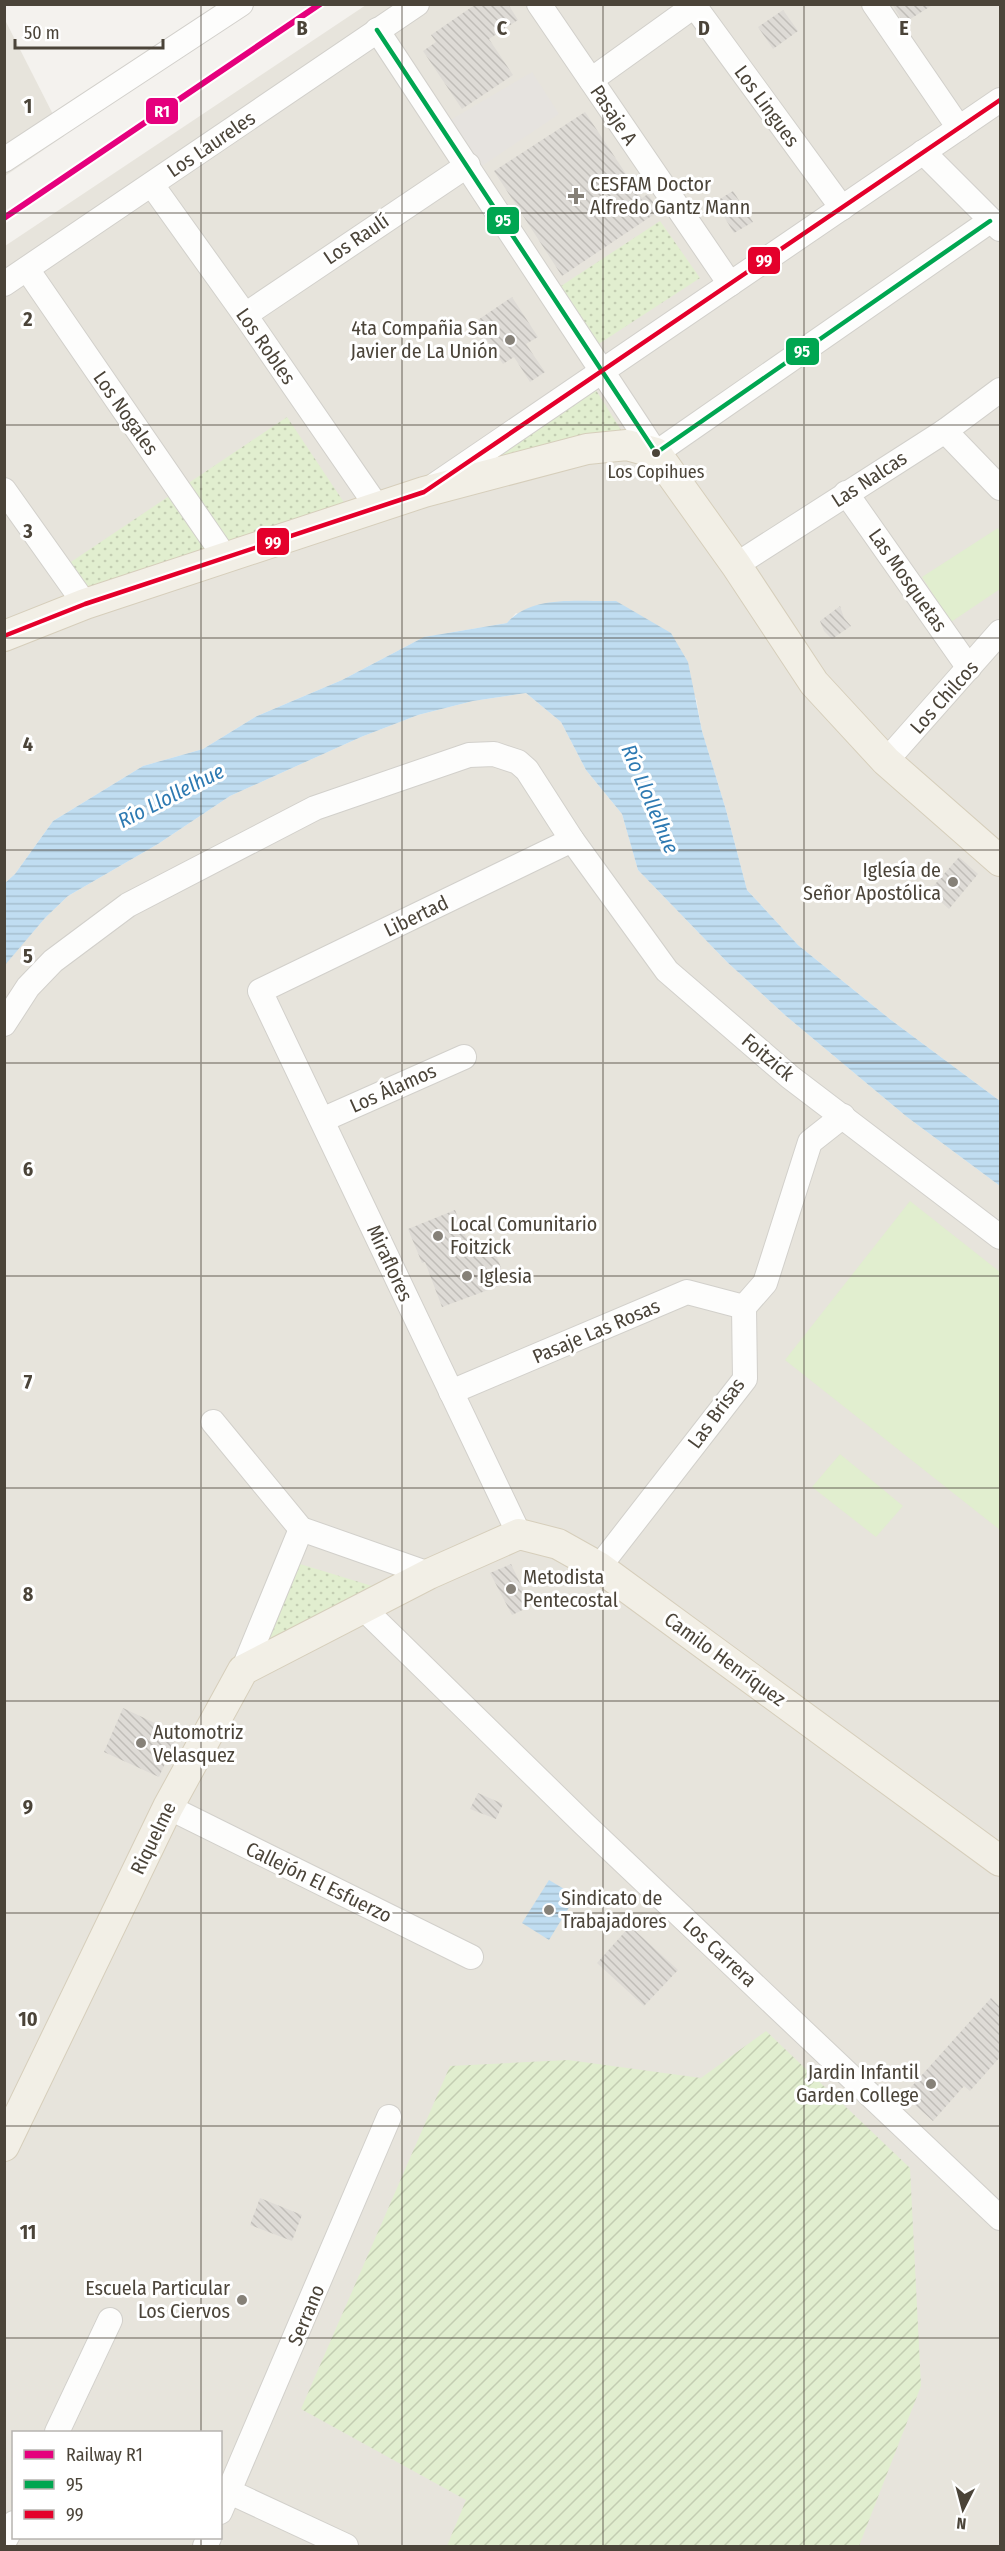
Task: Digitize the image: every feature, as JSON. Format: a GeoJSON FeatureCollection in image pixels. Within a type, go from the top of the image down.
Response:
{"type":"FeatureCollection","features":[{"type":"Feature","properties":{"kind":"main road"},"geometry":{"type":"LineString","coordinates":[[4,636],[85,604],[424,492],[587,449],[627,445],[656,453],[736,565],[814,683],[886,761],[1000,861]]}},
{"type":"Feature","properties":{"kind":"main road"},"geometry":{"type":"LineString","coordinates":[[243,1670],[429,1574],[519,1534]]}},
{"type":"Feature","properties":{"kind":"main road","name":"Camilo Henríquez"},"geometry":{"type":"LineString","coordinates":[[519,1534],[558,1544],[599,1567],[1000,1861]]}},
{"type":"Feature","properties":{"kind":"main road","name":"Riquelme"},"geometry":{"type":"LineString","coordinates":[[4,2146],[168,1807],[243,1670]]}},
{"type":"Feature","properties":{"kind":"street"},"geometry":{"type":"LineString","coordinates":[[8,150],[241,4]]}},
{"type":"Feature","properties":{"kind":"street","name":"Los Laureles"},"geometry":{"type":"LineString","coordinates":[[4,284],[417,4]]}},
{"type":"Feature","properties":{"kind":"street","name":"Pasaje A"},"geometry":{"type":"LineString","coordinates":[[539,4],[730,284]]}},
{"type":"Feature","properties":{"kind":"street"},"geometry":{"type":"LineString","coordinates":[[874,4],[959,128]]}},
{"type":"Feature","properties":{"kind":"street"},"geometry":{"type":"LineString","coordinates":[[591,80],[694,5]]}},
{"type":"Feature","properties":{"kind":"street","name":"Los Lingues"},"geometry":{"type":"LineString","coordinates":[[694,5],[842,208]]}},
{"type":"Feature","properties":{"kind":"street"},"geometry":{"type":"LineString","coordinates":[[377,30],[656,453],[995,225],[923,152]]}},
{"type":"Feature","properties":{"kind":"street"},"geometry":{"type":"LineString","coordinates":[[424,492],[1000,100]]}},
{"type":"Feature","properties":{"kind":"street","name":"Los Raulí"},"geometry":{"type":"LineString","coordinates":[[245,315],[468,165]]}},
{"type":"Feature","properties":{"kind":"street","name":"Los Robles"},"geometry":{"type":"LineString","coordinates":[[152,185],[378,508]]}},
{"type":"Feature","properties":{"kind":"street","name":"Los Nogales"},"geometry":{"type":"LineString","coordinates":[[27,269],[225,557]]}},
{"type":"Feature","properties":{"kind":"street","name":"Las Nalcas"},"geometry":{"type":"LineString","coordinates":[[736,565],[945,431],[1000,390]]}},
{"type":"Feature","properties":{"kind":"street"},"geometry":{"type":"LineString","coordinates":[[945,431],[1000,488]]}},
{"type":"Feature","properties":{"kind":"street"},"geometry":{"type":"LineString","coordinates":[[4,490],[85,604]]}},
{"type":"Feature","properties":{"kind":"street","name":"Las Mosquetas"},"geometry":{"type":"LineString","coordinates":[[846,493],[969,668]]}},
{"type":"Feature","properties":{"kind":"street","name":"Los Chilcos"},"geometry":{"type":"LineString","coordinates":[[886,761],[1000,632]]}},
{"type":"Feature","properties":{"kind":"street","name":"Foitzick"},"geometry":{"type":"LineString","coordinates":[[4,1024],[28,987],[53,961],[128,905],[315,808],[470,755],[494,754],[518,762],[527,770],[572,840],[668,971],[790,1077],[1000,1237]]}},
{"type":"Feature","properties":{"kind":"street","name":"Libertad"},"geometry":{"type":"LineString","coordinates":[[260,991],[572,840]]}},
{"type":"Feature","properties":{"kind":"street","name":"Miraflores"},"geometry":{"type":"LineString","coordinates":[[260,991],[519,1534]]}},
{"type":"Feature","properties":{"kind":"street","name":"Los Álamos"},"geometry":{"type":"LineString","coordinates":[[322,1120],[464,1057]]}},
{"type":"Feature","properties":{"kind":"street"},"geometry":{"type":"LineString","coordinates":[[744,1307],[765,1283],[810,1142],[843,1116]]}},
{"type":"Feature","properties":{"kind":"street","name":"Pasaje Las Rosas"},"geometry":{"type":"LineString","coordinates":[[451,1392],[687,1292],[744,1307]]}},
{"type":"Feature","properties":{"kind":"street","name":"Las Brisas"},"geometry":{"type":"LineString","coordinates":[[599,1567],[745,1379],[744,1307]]}},
{"type":"Feature","properties":{"kind":"street"},"geometry":{"type":"LineString","coordinates":[[213,1422],[301,1529],[429,1574]]}},
{"type":"Feature","properties":{"kind":"street","name":"Riquelme"},"geometry":{"type":"LineString","coordinates":[[243,1670],[301,1529]]}},
{"type":"Feature","properties":{"kind":"street","name":"Los Carrera"},"geometry":{"type":"LineString","coordinates":[[363,1608],[584,1823],[1000,2218]]}},
{"type":"Feature","properties":{"kind":"street","name":"Callejón El Esfuerzo"},"geometry":{"type":"LineString","coordinates":[[168,1807],[471,1957]]}},
{"type":"Feature","properties":{"kind":"street","name":"Serrano"},"geometry":{"type":"LineString","coordinates":[[225,2502],[388,2117]]}},
{"type":"Feature","properties":{"kind":"street"},"geometry":{"type":"LineString","coordinates":[[58,2431],[110,2320]]}},
{"type":"Feature","properties":{"kind":"street"},"geometry":{"type":"LineString","coordinates":[[225,2502],[346,2547]]}},
{"type":"Feature","properties":{"kind":"street"},"geometry":{"type":"LineString","coordinates":[[4,2542],[12,2527]]}},
{"type":"Feature","properties":{"kind":"shaded area"},"geometry":{"type":"Polygon","coordinates":[[[366,5],[1000,5],[1000,1101],[891,1020],[798,945],[747,890],[702,731],[696,698],[516,613],[507,623],[424,637],[342,680],[257,716],[203,749],[143,766],[53,821],[15,874],[5,883],[5,246],[366,5]]]}},
{"type":"Feature","properties":{"kind":"shaded area"},"geometry":{"type":"Polygon","coordinates":[[[4,18],[64,136],[5,176],[4,176],[4,18]]]}},
{"type":"Feature","properties":{"kind":"shaded area"},"geometry":{"type":"Polygon","coordinates":[[[532,72],[559,114],[479,168],[447,122],[532,72]]]}},
{"type":"Feature","properties":{"kind":"shaded area"},"geometry":{"type":"Polygon","coordinates":[[[526,693],[561,722],[586,770],[622,814],[638,870],[727,962],[786,1016],[907,1117],[1000,1186],[1000,2546],[5,2546],[4,965],[45,918],[68,896],[158,844],[230,796],[361,737],[418,715],[473,701],[526,693]]]}},
{"type":"Feature","properties":{"kind":"green space"},"geometry":{"type":"Polygon","coordinates":[[[660,221],[700,278],[594,347],[555,290],[660,221]]]}},
{"type":"Feature","properties":{"kind":"green space"},"geometry":{"type":"Polygon","coordinates":[[[594,387],[621,430],[468,468],[594,387]]]}},
{"type":"Feature","properties":{"kind":"green space"},"geometry":{"type":"Polygon","coordinates":[[[287,417],[349,510],[76,602],[56,572],[287,417]]]}},
{"type":"Feature","properties":{"kind":"green space"},"geometry":{"type":"Polygon","coordinates":[[[998,528],[1000,532],[1000,589],[951,622],[922,577],[998,528]]]}},
{"type":"Feature","properties":{"kind":"green space"},"geometry":{"type":"Polygon","coordinates":[[[910,1201],[1000,1272],[1000,1530],[785,1360],[910,1201]]]}},
{"type":"Feature","properties":{"kind":"green space"},"geometry":{"type":"Polygon","coordinates":[[[840,1454],[903,1506],[876,1537],[812,1487],[840,1454]]]}},
{"type":"Feature","properties":{"kind":"green space"},"geometry":{"type":"Polygon","coordinates":[[[300,1564],[372,1586],[273,1648],[265,1644],[300,1564]]]}},
{"type":"Feature","properties":{"kind":"green space"},"geometry":{"type":"Polygon","coordinates":[[[766,2031],[910,2168],[921,2386],[859,2546],[447,2546],[466,2500],[301,2409],[450,2066],[568,2060],[701,2078],[766,2031]]]}},
{"type":"Feature","properties":{"kind":"water","name":"Río Llollelhue"},"geometry":{"type":"Polygon","coordinates":[[[558,601],[616,601],[671,633],[688,662],[702,731],[747,890],[798,945],[891,1020],[1000,1101],[1000,1186],[907,1117],[786,1016],[727,962],[638,870],[622,814],[586,770],[561,722],[526,693],[473,701],[418,715],[361,737],[230,796],[158,844],[68,896],[45,918],[5,965],[5,883],[15,874],[53,821],[143,766],[203,749],[257,716],[342,680],[424,637],[507,623],[530,607],[558,601]]]}},
{"type":"Feature","properties":{"kind":"water","name":"Sindicato de Trabajadores"},"geometry":{"type":"Polygon","coordinates":[[[549,1880],[576,1896],[549,1940],[522,1923],[549,1880]]]}},
{"type":"Feature","properties":{"kind":"building"},"geometry":{"type":"Polygon","coordinates":[[[476,4],[508,4],[518,20],[489,39],[513,75],[462,109],[423,51],[436,42],[431,35],[476,4]]]}},
{"type":"Feature","properties":{"kind":"building"},"geometry":{"type":"Polygon","coordinates":[[[892,4],[934,4],[904,23],[892,4]]]}},
{"type":"Feature","properties":{"kind":"building"},"geometry":{"type":"Polygon","coordinates":[[[783,10],[798,31],[773,49],[758,27],[783,10]]]}},
{"type":"Feature","properties":{"kind":"building","name":"CESFAM Doctor Alfredo Gantz Mann"},"geometry":{"type":"Polygon","coordinates":[[[585,112],[642,198],[648,194],[659,211],[562,276],[494,171],[585,112]]]}},
{"type":"Feature","properties":{"kind":"building"},"geometry":{"type":"Polygon","coordinates":[[[733,191],[753,222],[734,233],[715,202],[733,191]]]}},
{"type":"Feature","properties":{"kind":"building","name":"4ta Compañia San Javier de La Unión"},"geometry":{"type":"Polygon","coordinates":[[[512,297],[538,337],[526,344],[545,372],[530,382],[514,357],[503,364],[475,322],[512,297]]]}},
{"type":"Feature","properties":{"kind":"building"},"geometry":{"type":"Polygon","coordinates":[[[840,606],[844,618],[851,626],[832,639],[824,631],[820,621],[840,606]]]}},
{"type":"Feature","properties":{"kind":"building","name":"Iglesía de Señor Apostólica"},"geometry":{"type":"Polygon","coordinates":[[[959,857],[978,874],[949,909],[929,891],[959,857]]]}},
{"type":"Feature","properties":{"kind":"building"},"geometry":{"type":"Polygon","coordinates":[[[455,1210],[472,1252],[492,1245],[507,1283],[442,1307],[425,1262],[422,1263],[408,1229],[455,1210]]]}},
{"type":"Feature","properties":{"kind":"building","name":"Metodista Pentecostal"},"geometry":{"type":"Polygon","coordinates":[[[511,1564],[531,1606],[512,1615],[490,1573],[511,1564]]]}},
{"type":"Feature","properties":{"kind":"building","name":"Automotriz Velasquez"},"geometry":{"type":"Polygon","coordinates":[[[123,1708],[178,1734],[159,1777],[104,1752],[123,1708]]]}},
{"type":"Feature","properties":{"kind":"building"},"geometry":{"type":"Polygon","coordinates":[[[478,1793],[503,1804],[496,1819],[470,1809],[478,1793]]]}},
{"type":"Feature","properties":{"kind":"building"},"geometry":{"type":"Polygon","coordinates":[[[630,1926],[678,1970],[644,2006],[597,1963],[630,1926]]]}},
{"type":"Feature","properties":{"kind":"building"},"geometry":{"type":"Polygon","coordinates":[[[991,1998],[1000,2007],[1000,2057],[970,2091],[964,2086],[933,2121],[904,2095],[991,1998]]]}},
{"type":"Feature","properties":{"kind":"building"},"geometry":{"type":"Polygon","coordinates":[[[260,2198],[302,2215],[292,2241],[250,2225],[260,2198]]]}},
{"type":"Feature","properties":{"kind":"rail line","name":"R1"},"geometry":{"type":"LineString","coordinates":[[4,218],[320,4]]}},
{"type":"Feature","properties":{"kind":"transit line","name":"95"},"geometry":{"type":"LineString","coordinates":[[377,30],[656,453],[990,221]]}},
{"type":"Feature","properties":{"kind":"transit line","name":"99"},"geometry":{"type":"LineString","coordinates":[[4,636],[85,604],[424,492],[1000,100]]}},
{"type":"Feature","properties":{"kind":"place","name":"CESFAM Doctor Alfredo Gantz Mann"},"geometry":{"type":"Point","coordinates":[576,196]}},
{"type":"Feature","properties":{"kind":"place","name":"4ta Compañia San Javier de La Unión"},"geometry":{"type":"Point","coordinates":[510,340]}},
{"type":"Feature","properties":{"kind":"place","name":"Los Copihues"},"geometry":{"type":"Point","coordinates":[656,453]}},
{"type":"Feature","properties":{"kind":"place","name":"Iglesía de Señor Apostólica"},"geometry":{"type":"Point","coordinates":[953,882]}},
{"type":"Feature","properties":{"kind":"place","name":"Local Comunitario Foitzick"},"geometry":{"type":"Point","coordinates":[438,1236]}},
{"type":"Feature","properties":{"kind":"place","name":"Iglesia"},"geometry":{"type":"Point","coordinates":[467,1276]}},
{"type":"Feature","properties":{"kind":"place","name":"Metodista Pentecostal"},"geometry":{"type":"Point","coordinates":[511,1589]}},
{"type":"Feature","properties":{"kind":"place","name":"Automotriz Velasquez"},"geometry":{"type":"Point","coordinates":[141,1743]}},
{"type":"Feature","properties":{"kind":"place","name":"Sindicato de Trabajadores"},"geometry":{"type":"Point","coordinates":[549,1910]}},
{"type":"Feature","properties":{"kind":"place","name":"Jardin Infantil Garden College"},"geometry":{"type":"Point","coordinates":[931,2084]}},
{"type":"Feature","properties":{"kind":"place","name":"Escuela Particular Los Ciervos"},"geometry":{"type":"Point","coordinates":[242,2300]}}]}
